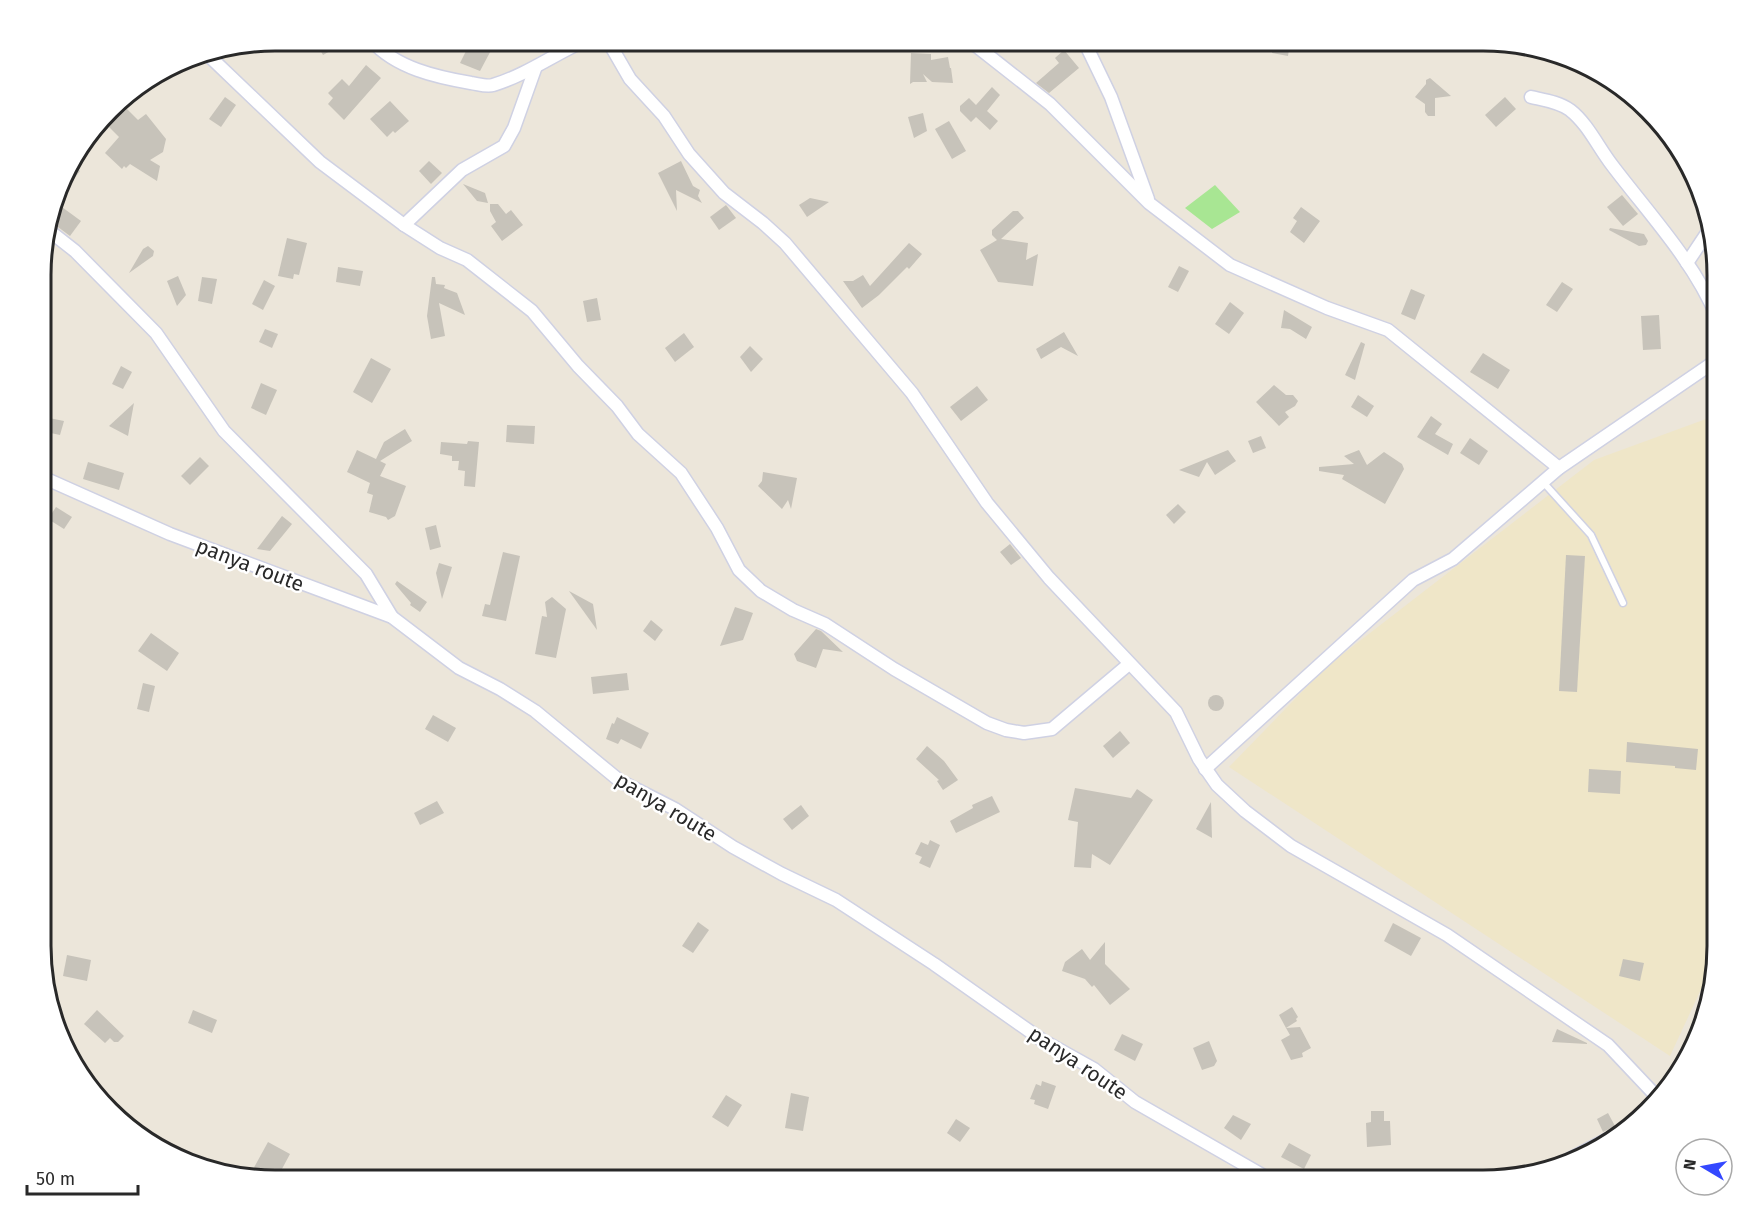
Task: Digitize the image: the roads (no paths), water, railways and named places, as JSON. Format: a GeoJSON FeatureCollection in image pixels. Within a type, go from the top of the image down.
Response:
{"type":"FeatureCollection","features":[{"type":"Feature","properties":{"kind":"street"},"geometry":{"type":"LineString","coordinates":[[381,51],[437,78],[490,86],[535,69],[566,51]]}},
{"type":"Feature","properties":{"kind":"street"},"geometry":{"type":"LineString","coordinates":[[614,51],[630,80],[664,116],[689,154],[724,193],[764,223],[785,243],[912,393],[987,503],[1049,578],[1176,712],[1205,769],[1217,785],[1238,805],[1291,846],[1447,935],[1608,1045],[1653,1092]]}},
{"type":"Feature","properties":{"kind":"street"},"geometry":{"type":"LineString","coordinates":[[983,51],[1050,104],[1149,203],[1230,265],[1327,308],[1388,330],[1559,468]]}},
{"type":"Feature","properties":{"kind":"street"},"geometry":{"type":"LineString","coordinates":[[1089,51],[1110,97],[1149,203]]}},
{"type":"Feature","properties":{"kind":"street"},"geometry":{"type":"LineString","coordinates":[[213,60],[320,162],[405,225],[440,248],[466,260],[532,311],[578,366],[617,406],[638,434],[681,473],[717,528],[740,570],[761,591],[825,624],[894,669],[987,723],[1024,733],[1052,729],[1129,664]]}},
{"type":"Feature","properties":{"kind":"street"},"geometry":{"type":"LineString","coordinates":[[405,225],[462,170],[504,146],[514,128],[535,69]]}},
{"type":"Feature","properties":{"kind":"street"},"geometry":{"type":"LineString","coordinates":[[1531,97],[1558,103],[1568,108],[1578,118],[1687,263],[1707,299]]}},
{"type":"Feature","properties":{"kind":"street"},"geometry":{"type":"LineString","coordinates":[[54,235],[90,265],[156,333],[224,431],[366,574],[392,617]]}},
{"type":"Feature","properties":{"kind":"street"},"geometry":{"type":"LineString","coordinates":[[1687,263],[1704,238]]}},
{"type":"Feature","properties":{"kind":"street"},"geometry":{"type":"LineString","coordinates":[[1205,769],[1413,580],[1453,559],[1559,468],[1707,367]]}},
{"type":"Feature","properties":{"kind":"street","name":"panya route"},"geometry":{"type":"LineString","coordinates":[[51,481],[170,534],[392,617],[459,668],[500,689],[535,711],[620,781],[675,809],[733,847],[782,874],[836,900],[934,964],[1042,1040],[1094,1069],[1135,1102],[1254,1170]]}},
{"type":"Feature","properties":{"kind":"lane"},"geometry":{"type":"LineString","coordinates":[[1544,482],[1592,535],[1623,603]]}}]}
